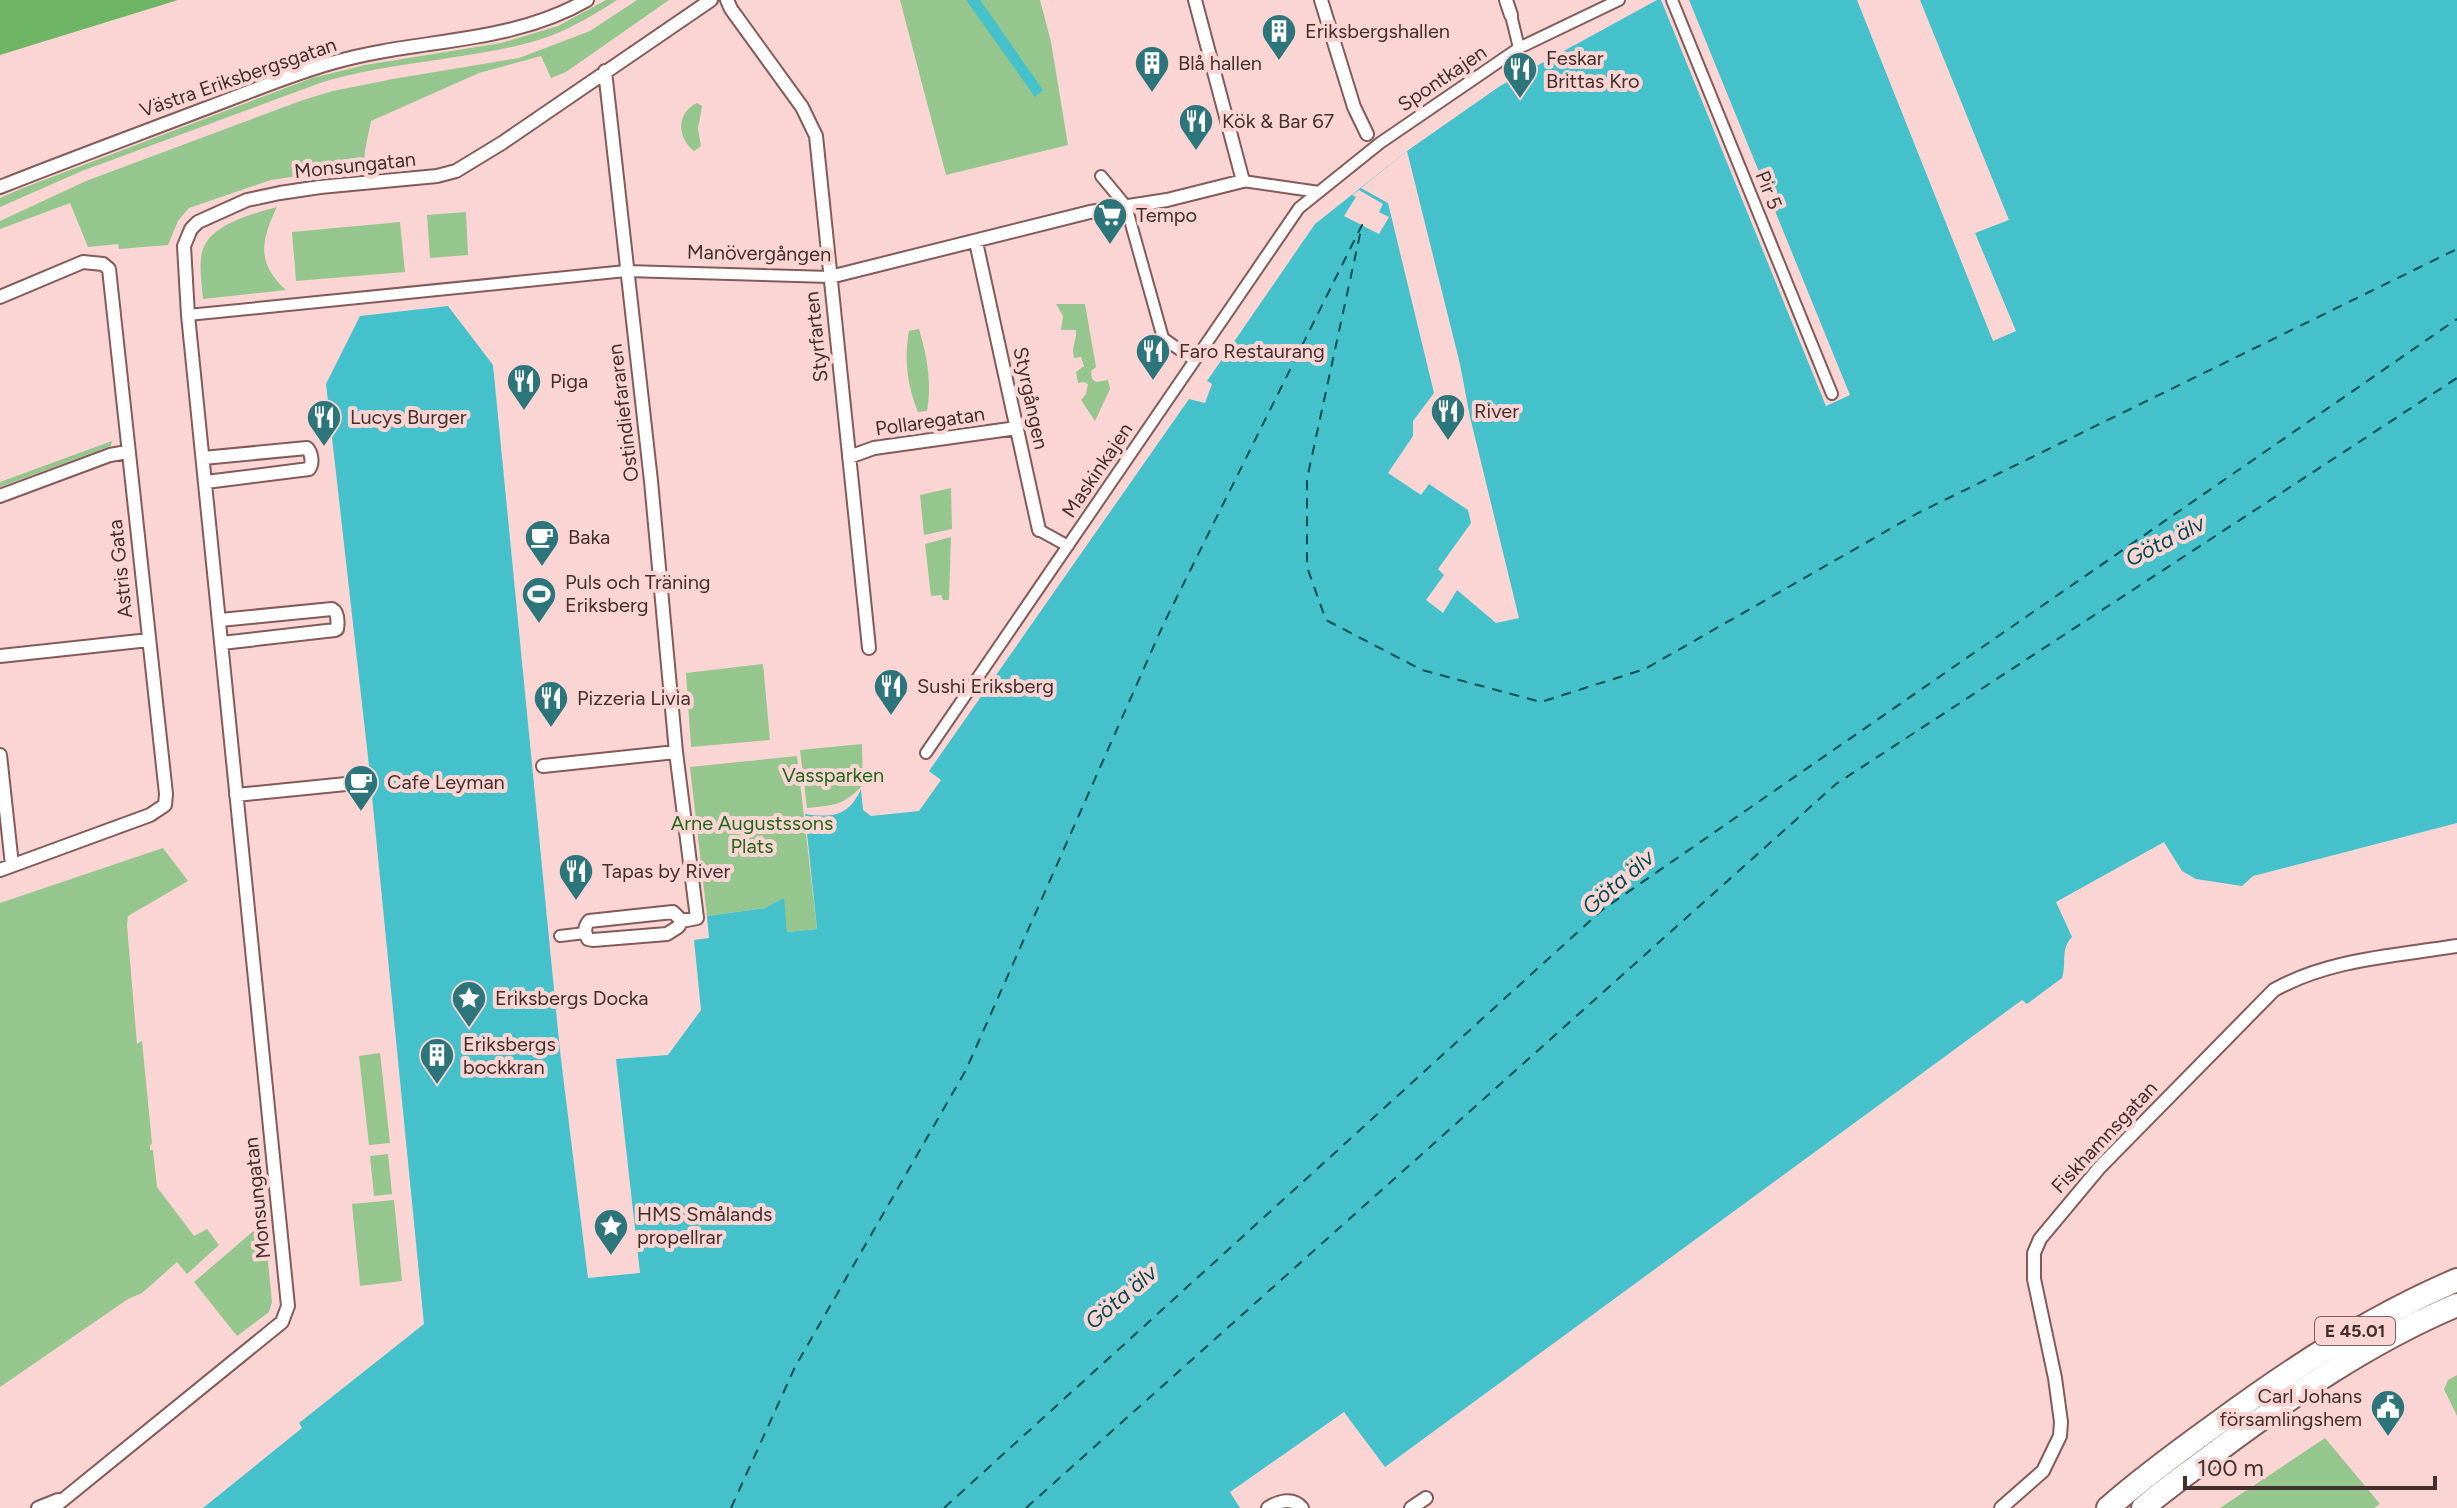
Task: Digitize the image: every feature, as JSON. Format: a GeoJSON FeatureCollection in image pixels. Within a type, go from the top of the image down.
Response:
{"type":"FeatureCollection","features":[{"type":"Feature","properties":{"kind":"highway","name":"E 45.01"},"geometry":{"type":"LineString","coordinates":[[2110,1505],[2209,1429],[2305,1362],[2383,1314],[2457,1280]]}},
{"type":"Feature","properties":{"kind":"highway","name":"E 45.01"},"geometry":{"type":"LineString","coordinates":[[2143,1508],[2269,1413],[2363,1353],[2457,1305]]}},
{"type":"Feature","properties":{"kind":"highway"},"geometry":{"type":"LineString","coordinates":[[2169,1508],[2228,1443]]}},
{"type":"Feature","properties":{"kind":"street","name":"Västra Eriksbergsgatan"},"geometry":{"type":"LineString","coordinates":[[0,187],[111,142],[309,70],[352,58],[500,33],[552,18],[587,0]]}},
{"type":"Feature","properties":{"kind":"street","name":"Monsungatan"},"geometry":{"type":"LineString","coordinates":[[53,1508],[282,1322],[288,1303],[188,315],[184,246],[191,229],[198,222],[247,200],[320,187],[437,176],[456,171],[711,0]]}},
{"type":"Feature","properties":{"kind":"street","name":"Styrfarten"},"geometry":{"type":"LineString","coordinates":[[727,0],[802,107],[816,136],[869,648]]}},
{"type":"Feature","properties":{"kind":"street"},"geometry":{"type":"LineString","coordinates":[[1195,0],[1243,181]]}},
{"type":"Feature","properties":{"kind":"street"},"geometry":{"type":"LineString","coordinates":[[1321,0],[1354,107],[1367,134]]}},
{"type":"Feature","properties":{"kind":"street"},"geometry":{"type":"LineString","coordinates":[[1506,0],[1519,48]]}},
{"type":"Feature","properties":{"kind":"street","name":"Spontkajen"},"geometry":{"type":"LineString","coordinates":[[1299,208],[1412,120],[1519,48],[1619,0]]}},
{"type":"Feature","properties":{"kind":"street","name":"Pir 5"},"geometry":{"type":"LineString","coordinates":[[1672,0],[1832,394]]}},
{"type":"Feature","properties":{"kind":"street"},"geometry":{"type":"LineString","coordinates":[[1506,57],[1511,68]]}},
{"type":"Feature","properties":{"kind":"street","name":"Ostindiefararen"},"geometry":{"type":"LineString","coordinates":[[605,71],[651,481],[676,752],[697,918],[682,921]]}},
{"type":"Feature","properties":{"kind":"street"},"geometry":{"type":"LineString","coordinates":[[1101,176],[1126,206],[1163,338],[1194,360]]}},
{"type":"Feature","properties":{"kind":"street","name":"Manövergången"},"geometry":{"type":"LineString","coordinates":[[188,315],[626,271],[830,277],[1090,212],[1167,200],[1243,181],[1319,192]]}},
{"type":"Feature","properties":{"kind":"street","name":"Maskinkajen"},"geometry":{"type":"LineString","coordinates":[[926,753],[1299,208]]}},
{"type":"Feature","properties":{"kind":"street","name":"Styrgången"},"geometry":{"type":"LineString","coordinates":[[976,242],[1039,530],[1068,546]]}},
{"type":"Feature","properties":{"kind":"street","name":"Astris Gata"},"geometry":{"type":"LineString","coordinates":[[0,297],[83,262],[103,264],[109,269],[166,794],[165,805],[150,815],[6,867]]}},
{"type":"Feature","properties":{"kind":"street","name":"Pollaregatan"},"geometry":{"type":"LineString","coordinates":[[849,457],[874,448],[1017,428]]}},
{"type":"Feature","properties":{"kind":"street"},"geometry":{"type":"LineString","coordinates":[[203,458],[307,448],[310,451],[309,469],[206,482]]}},
{"type":"Feature","properties":{"kind":"street"},"geometry":{"type":"LineString","coordinates":[[0,496],[110,455],[127,452]]}},
{"type":"Feature","properties":{"kind":"street"},"geometry":{"type":"LineString","coordinates":[[220,620],[332,609],[338,624],[335,630],[222,643]]}},
{"type":"Feature","properties":{"kind":"street"},"geometry":{"type":"LineString","coordinates":[[0,656],[149,640]]}},
{"type":"Feature","properties":{"kind":"street"},"geometry":{"type":"LineString","coordinates":[[543,766],[676,752]]}},
{"type":"Feature","properties":{"kind":"street"},"geometry":{"type":"LineString","coordinates":[[0,755],[6,867]]}},
{"type":"Feature","properties":{"kind":"street"},"geometry":{"type":"LineString","coordinates":[[236,795],[366,782]]}},
{"type":"Feature","properties":{"kind":"street"},"geometry":{"type":"LineString","coordinates":[[673,912],[682,921],[667,934],[593,940],[588,939],[585,933],[589,921],[673,912]]}},
{"type":"Feature","properties":{"kind":"street"},"geometry":{"type":"LineString","coordinates":[[560,936],[585,933]]}},
{"type":"Feature","properties":{"kind":"street","name":"Fiskhamnsgatan"},"geometry":{"type":"LineString","coordinates":[[2001,1508],[2043,1471],[2060,1436],[2057,1389],[2038,1304],[2033,1264],[2040,1239],[2051,1224],[2100,1167],[2274,990],[2297,977],[2323,968],[2457,946]]}},
{"type":"Feature","properties":{"kind":"street","name":"Monsungatan"},"geometry":{"type":"LineString","coordinates":[[38,1508],[68,1495]]}},
{"type":"Feature","properties":{"kind":"street"},"geometry":{"type":"LineString","coordinates":[[1411,1508],[1426,1498]]}},
{"type":"Feature","properties":{"kind":"street"},"geometry":{"type":"LineString","coordinates":[[1268,1508],[1289,1501],[1298,1503],[1302,1508]]}},
{"type":"Feature","properties":{"kind":"green space"},"geometry":{"type":"Polygon","coordinates":[[[0,0],[178,0],[0,55],[0,0]]]}},
{"type":"Feature","properties":{"kind":"green space"},"geometry":{"type":"Polygon","coordinates":[[[606,0],[617,0],[540,40],[476,54],[371,70],[320,83],[82,171],[0,207],[0,198],[23,188],[312,78],[365,65],[501,43],[558,26],[606,0]]]}},
{"type":"Feature","properties":{"kind":"green space"},"geometry":{"type":"Polygon","coordinates":[[[637,0],[669,0],[566,72],[551,78],[541,56],[479,73],[371,121],[364,166],[271,180],[189,208],[178,221],[168,245],[119,249],[118,244],[88,247],[70,203],[0,229],[0,221],[86,181],[303,100],[393,79],[519,58],[590,31],[637,0]]]}},
{"type":"Feature","properties":{"kind":"green space"},"geometry":{"type":"Polygon","coordinates":[[[900,0],[1040,0],[1051,42],[1068,145],[946,175],[900,0]]]}},
{"type":"Feature","properties":{"kind":"green space"},"geometry":{"type":"Polygon","coordinates":[[[697,103],[702,106],[698,129],[701,146],[694,151],[684,139],[681,126],[685,113],[697,103]]]}},
{"type":"Feature","properties":{"kind":"green space"},"geometry":{"type":"Polygon","coordinates":[[[277,207],[267,230],[264,251],[270,270],[286,290],[203,299],[201,261],[208,240],[224,226],[277,207]]]}},
{"type":"Feature","properties":{"kind":"green space"},"geometry":{"type":"Polygon","coordinates":[[[466,212],[468,255],[430,258],[427,215],[466,212]]]}},
{"type":"Feature","properties":{"kind":"green space"},"geometry":{"type":"Polygon","coordinates":[[[400,222],[405,272],[296,281],[292,232],[400,222]]]}},
{"type":"Feature","properties":{"kind":"green space"},"geometry":{"type":"Polygon","coordinates":[[[1056,304],[1085,304],[1096,367],[1091,371],[1092,379],[1096,382],[1108,380],[1110,389],[1095,421],[1081,400],[1088,384],[1078,383],[1076,372],[1084,366],[1081,357],[1074,358],[1076,330],[1061,330],[1063,316],[1056,304]]]}},
{"type":"Feature","properties":{"kind":"green space"},"geometry":{"type":"Polygon","coordinates":[[[919,329],[929,390],[927,411],[918,412],[909,382],[907,352],[909,331],[919,329]]]}},
{"type":"Feature","properties":{"kind":"green space"},"geometry":{"type":"Polygon","coordinates":[[[112,441],[111,446],[0,487],[0,482],[112,441]]]}},
{"type":"Feature","properties":{"kind":"green space"},"geometry":{"type":"Polygon","coordinates":[[[951,488],[952,529],[924,535],[920,495],[951,488]]]}},
{"type":"Feature","properties":{"kind":"green space"},"geometry":{"type":"Polygon","coordinates":[[[951,537],[949,600],[943,600],[941,595],[931,596],[925,544],[951,537]]]}},
{"type":"Feature","properties":{"kind":"green space"},"geometry":{"type":"Polygon","coordinates":[[[763,664],[770,740],[691,747],[686,673],[763,664]]]}},
{"type":"Feature","properties":{"kind":"green space","name":"Vassparken"},"geometry":{"type":"Polygon","coordinates":[[[862,744],[863,785],[838,803],[807,808],[800,750],[862,744]]]}},
{"type":"Feature","properties":{"kind":"green space","name":"Arne Augustssons Plats"},"geometry":{"type":"Polygon","coordinates":[[[797,756],[817,929],[787,932],[783,899],[765,908],[707,916],[690,767],[797,756]]]}},
{"type":"Feature","properties":{"kind":"green space"},"geometry":{"type":"Polygon","coordinates":[[[163,848],[188,881],[128,916],[127,925],[137,1044],[142,1041],[152,1143],[150,1150],[153,1150],[157,1187],[194,1236],[207,1229],[219,1245],[187,1274],[177,1262],[142,1293],[128,1299],[0,1387],[0,903],[163,848]]]}},
{"type":"Feature","properties":{"kind":"green space"},"geometry":{"type":"Polygon","coordinates":[[[380,1053],[390,1143],[369,1145],[359,1056],[380,1053]]]}},
{"type":"Feature","properties":{"kind":"green space"},"geometry":{"type":"Polygon","coordinates":[[[388,1154],[392,1194],[374,1196],[370,1156],[388,1154]]]}},
{"type":"Feature","properties":{"kind":"green space"},"geometry":{"type":"Polygon","coordinates":[[[394,1200],[402,1281],[360,1286],[352,1204],[394,1200]]]}},
{"type":"Feature","properties":{"kind":"green space"},"geometry":{"type":"Polygon","coordinates":[[[264,1222],[272,1302],[269,1312],[237,1336],[194,1282],[264,1222]]]}},
{"type":"Feature","properties":{"kind":"green space"},"geometry":{"type":"Polygon","coordinates":[[[2457,1375],[2457,1416],[2444,1389],[2448,1380],[2457,1375]]]}},
{"type":"Feature","properties":{"kind":"green space"},"geometry":{"type":"Polygon","coordinates":[[[2325,1438],[2380,1504],[2374,1508],[2220,1508],[2325,1438]]]}},
{"type":"Feature","properties":{"kind":"water"},"geometry":{"type":"Polygon","coordinates":[[[966,0],[980,0],[1043,90],[1035,97],[966,0]]]}},
{"type":"Feature","properties":{"kind":"water","name":"Göta älv"},"geometry":{"type":"Polygon","coordinates":[[[1657,0],[2457,0],[2457,823],[2253,876],[2242,886],[2196,879],[2182,871],[2164,842],[2056,902],[2072,937],[2066,946],[2062,978],[2027,1004],[2022,1000],[1385,1467],[1344,1412],[1230,1492],[1240,1508],[203,1508],[302,1428],[299,1423],[424,1324],[369,766],[326,384],[360,316],[448,306],[493,365],[560,1051],[588,1278],[640,1273],[616,1059],[668,1055],[701,1010],[694,940],[709,938],[707,916],[765,908],[784,898],[787,932],[817,929],[805,814],[824,816],[839,813],[851,805],[861,789],[863,810],[871,816],[919,811],[941,780],[929,771],[1189,399],[1205,403],[1212,384],[1207,381],[1315,224],[1407,151],[1500,86],[1657,0]]]}},
{"type":"Feature","properties":{"kind":"pier"},"geometry":{"type":"Polygon","coordinates":[[[1661,0],[1689,0],[1850,395],[1826,406],[1661,0]]]}},
{"type":"Feature","properties":{"kind":"pier"},"geometry":{"type":"Polygon","coordinates":[[[1857,0],[1920,0],[2009,220],[1975,233],[2016,331],[1993,341],[1857,0]]]}},
{"type":"Feature","properties":{"kind":"pier"},"geometry":{"type":"Polygon","coordinates":[[[1407,151],[1519,618],[1496,623],[1457,590],[1443,613],[1426,600],[1444,575],[1438,569],[1471,523],[1468,510],[1429,484],[1421,495],[1388,473],[1413,436],[1413,421],[1434,393],[1388,203],[1361,188],[1407,151]]]}},
{"type":"Feature","properties":{"kind":"pier"},"geometry":{"type":"Polygon","coordinates":[[[1359,190],[1383,204],[1379,212],[1389,217],[1379,234],[1344,216],[1356,197],[1352,195],[1359,190]]]}},
{"type":"Feature","properties":{"kind":"ferry route"},"geometry":{"type":"LineString","coordinates":[[731,1508],[795,1367],[966,1070],[1164,623],[1362,225],[1307,479],[1307,567],[1326,620],[1422,670],[1541,702],[1645,669],[1918,513],[2457,249]]}},
{"type":"Feature","properties":{"kind":"ferry route"},"geometry":{"type":"LineString","coordinates":[[944,1508],[1602,910],[2457,319]]}},
{"type":"Feature","properties":{"kind":"ferry route"},"geometry":{"type":"LineString","coordinates":[[1026,1508],[1836,784],[2457,378]]}},
{"type":"Feature","properties":{"kind":"place","name":"Eriksbergshallen"},"geometry":{"type":"Point","coordinates":[1279,62]}},
{"type":"Feature","properties":{"kind":"place","name":"Blå hallen"},"geometry":{"type":"Point","coordinates":[1152,94]}},
{"type":"Feature","properties":{"kind":"place","name":"Feskar Brittas Kro"},"geometry":{"type":"Point","coordinates":[1520,100]}},
{"type":"Feature","properties":{"kind":"place","name":"Kök & Bar 67"},"geometry":{"type":"Point","coordinates":[1196,152]}},
{"type":"Feature","properties":{"kind":"place","name":"Tempo"},"geometry":{"type":"Point","coordinates":[1110,246]}},
{"type":"Feature","properties":{"kind":"place","name":"Faro Restaurang"},"geometry":{"type":"Point","coordinates":[1153,382]}},
{"type":"Feature","properties":{"kind":"place","name":"Piga"},"geometry":{"type":"Point","coordinates":[524,412]}},
{"type":"Feature","properties":{"kind":"place","name":"River"},"geometry":{"type":"Point","coordinates":[1448,442]}},
{"type":"Feature","properties":{"kind":"place","name":"Lucys Burger"},"geometry":{"type":"Point","coordinates":[324,448]}},
{"type":"Feature","properties":{"kind":"place","name":"Baka"},"geometry":{"type":"Point","coordinates":[542,568]}},
{"type":"Feature","properties":{"kind":"place","name":"Puls och Träning Eriksberg"},"geometry":{"type":"Point","coordinates":[539,625]}},
{"type":"Feature","properties":{"kind":"place","name":"Sushi Eriksberg"},"geometry":{"type":"Point","coordinates":[891,717]}},
{"type":"Feature","properties":{"kind":"place","name":"Pizzeria Livia"},"geometry":{"type":"Point","coordinates":[551,729]}},
{"type":"Feature","properties":{"kind":"place","name":"Cafe Leyman"},"geometry":{"type":"Point","coordinates":[361,813]}},
{"type":"Feature","properties":{"kind":"place","name":"Tapas by River"},"geometry":{"type":"Point","coordinates":[576,902]}},
{"type":"Feature","properties":{"kind":"place","name":"Eriksbergs Docka"},"geometry":{"type":"Point","coordinates":[469,1029]}},
{"type":"Feature","properties":{"kind":"place","name":"Eriksbergs bockkran"},"geometry":{"type":"Point","coordinates":[437,1086]}},
{"type":"Feature","properties":{"kind":"place","name":"HMS Smålands propellrar"},"geometry":{"type":"Point","coordinates":[611,1257]}},
{"type":"Feature","properties":{"kind":"place","name":"Carl Johans församlingshem"},"geometry":{"type":"Point","coordinates":[2388,1438]}}]}
